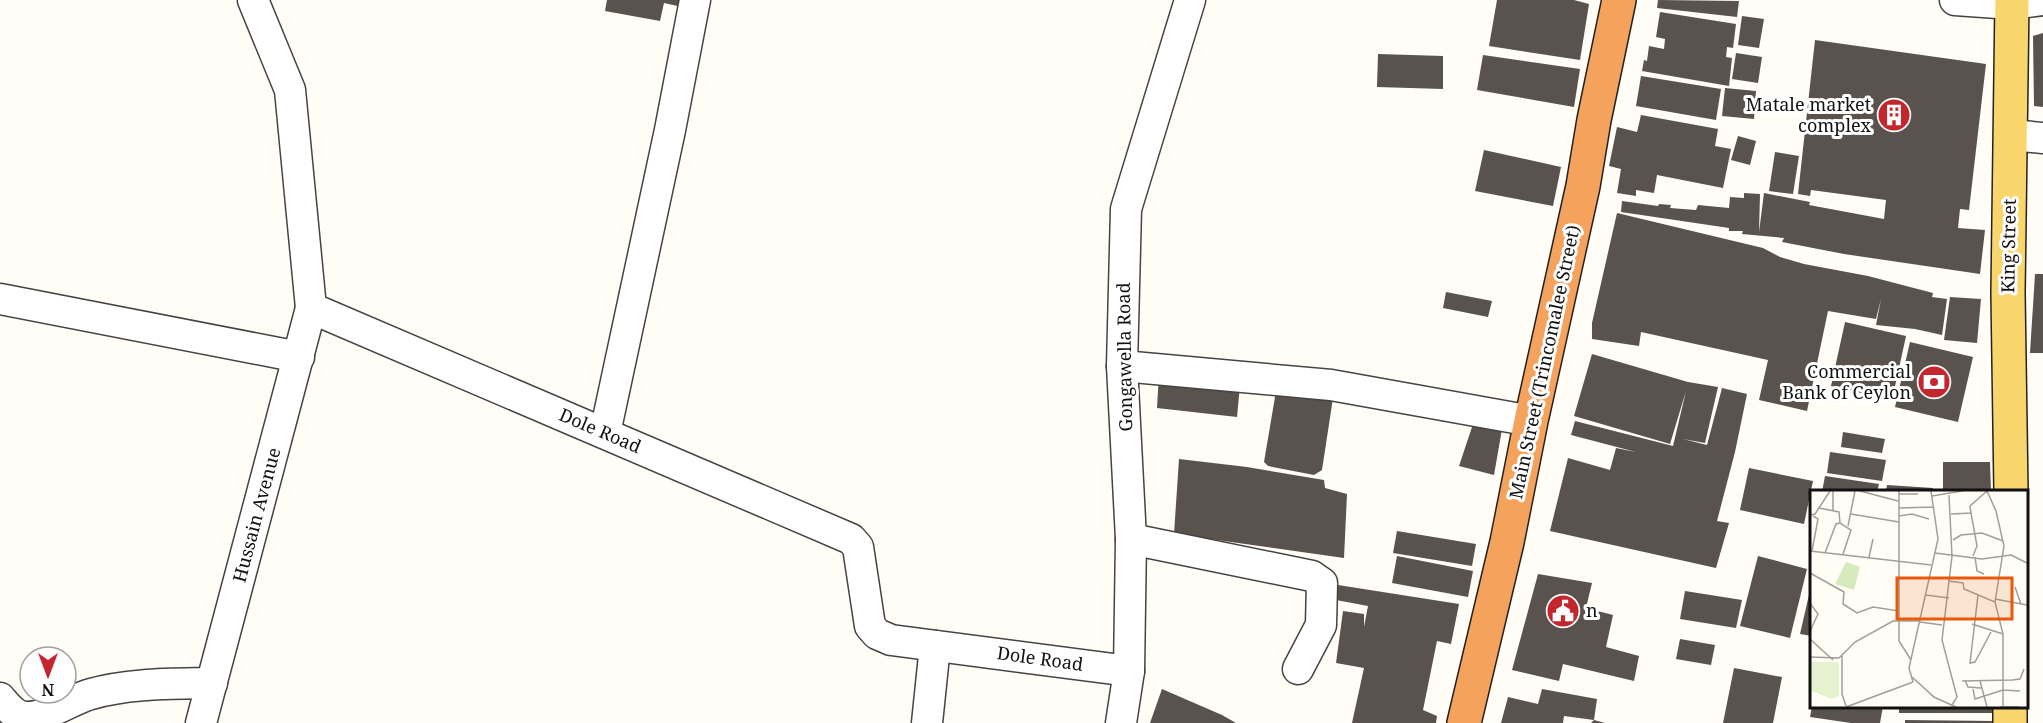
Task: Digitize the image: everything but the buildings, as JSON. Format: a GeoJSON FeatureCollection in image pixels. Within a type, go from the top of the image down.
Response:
{"type":"FeatureCollection","features":[{"type":"Feature","properties":{"kind":"highway","name":"Main Street (Trincomalee Street)"},"geometry":{"type":"LineString","coordinates":[[1464,723],[1507,542],[1583,186],[1619,0]]}},
{"type":"Feature","properties":{"kind":"main road","name":"King Street"},"geometry":{"type":"LineString","coordinates":[[2011,490],[2008,293],[2010,135],[2022,2]]}},
{"type":"Feature","properties":{"kind":"street"},"geometry":{"type":"LineString","coordinates":[[253,0],[290,90],[311,308]]}},
{"type":"Feature","properties":{"kind":"street"},"geometry":{"type":"LineString","coordinates":[[604,433],[670,130],[694,0]]}},
{"type":"Feature","properties":{"kind":"street","name":"Gongawella Road"},"geometry":{"type":"LineString","coordinates":[[1121,723],[1129,671],[1131,539],[1122,366],[1126,209],[1190,0]]}},
{"type":"Feature","properties":{"kind":"street"},"geometry":{"type":"LineString","coordinates":[[1955,0],[2022,2]]}},
{"type":"Feature","properties":{"kind":"street"},"geometry":{"type":"LineString","coordinates":[[2010,135],[2043,138]]}},
{"type":"Feature","properties":{"kind":"street"},"geometry":{"type":"LineString","coordinates":[[0,299],[299,357]]}},
{"type":"Feature","properties":{"kind":"street","name":"Hussain Avenue"},"geometry":{"type":"LineString","coordinates":[[201,723],[311,308]]}},
{"type":"Feature","properties":{"kind":"street","name":"Dole Road"},"geometry":{"type":"LineString","coordinates":[[311,308],[851,538],[858,547],[870,626],[877,634],[891,640],[1129,671]]}},
{"type":"Feature","properties":{"kind":"street"},"geometry":{"type":"LineString","coordinates":[[1122,366],[1331,385],[1531,421]]}},
{"type":"Feature","properties":{"kind":"street"},"geometry":{"type":"LineString","coordinates":[[1131,539],[1312,576],[1322,583],[1321,625],[1298,669]]}},
{"type":"Feature","properties":{"kind":"street"},"geometry":{"type":"LineString","coordinates":[[927,723],[935,646]]}},
{"type":"Feature","properties":{"kind":"street"},"geometry":{"type":"LineString","coordinates":[[0,698],[13,712],[24,717],[36,716],[91,694],[142,685],[212,683]]}},
{"type":"Feature","properties":{"kind":"place","name":"Matale market complex"},"geometry":{"type":"Point","coordinates":[1894,115]}},
{"type":"Feature","properties":{"kind":"place","name":"Commercial Bank of Ceylon"},"geometry":{"type":"Point","coordinates":[1934,382]}},
{"type":"Feature","properties":{"kind":"place","name":"n"},"geometry":{"type":"Point","coordinates":[1563,611]}}]}
